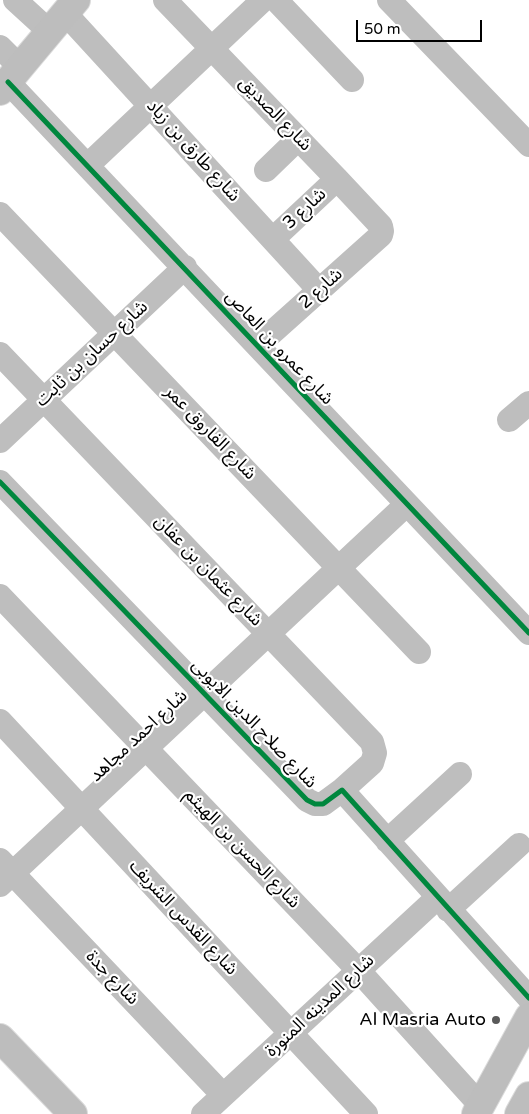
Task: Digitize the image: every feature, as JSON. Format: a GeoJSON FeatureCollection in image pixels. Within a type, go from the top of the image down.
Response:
{"type":"FeatureCollection","features":[{"type":"Feature","properties":{"kind":"main road"},"geometry":{"type":"LineString","coordinates":[[10,80],[64,15]]}},
{"type":"Feature","properties":{"kind":"main road"},"geometry":{"type":"LineString","coordinates":[[478,1110],[529,1016]]}},
{"type":"Feature","properties":{"kind":"main road"},"geometry":{"type":"LineString","coordinates":[[0,1038],[73,1114]]}},
{"type":"Feature","properties":{"kind":"main road"},"geometry":{"type":"LineString","coordinates":[[0,1062],[50,1114]]}},
{"type":"Feature","properties":{"kind":"main road"},"geometry":{"type":"LineString","coordinates":[[519,1114],[529,1096]]}},
{"type":"Feature","properties":{"kind":"street","name":"شارع طارق بن زياد"},"geometry":{"type":"LineString","coordinates":[[15,0],[64,15],[151,106],[319,290]]}},
{"type":"Feature","properties":{"kind":"street","name":"شارع الصديق"},"geometry":{"type":"LineString","coordinates":[[165,0],[337,179],[381,226],[382,231]]}},
{"type":"Feature","properties":{"kind":"street"},"geometry":{"type":"LineString","coordinates":[[88,165],[263,0]]}},
{"type":"Feature","properties":{"kind":"street"},"geometry":{"type":"LineString","coordinates":[[276,0],[352,80]]}},
{"type":"Feature","properties":{"kind":"street"},"geometry":{"type":"LineString","coordinates":[[389,0],[529,145]]}},
{"type":"Feature","properties":{"kind":"street","name":"شارع عمرو بن العاص"},"geometry":{"type":"LineString","coordinates":[[0,47],[10,80],[529,633]]}},
{"type":"Feature","properties":{"kind":"street"},"geometry":{"type":"LineString","coordinates":[[266,170],[298,139]]}},
{"type":"Feature","properties":{"kind":"street","name":"شارع 3"},"geometry":{"type":"LineString","coordinates":[[272,239],[337,179]]}},
{"type":"Feature","properties":{"kind":"street","name":"شارع الفاروق عمر"},"geometry":{"type":"LineString","coordinates":[[0,214],[419,652]]}},
{"type":"Feature","properties":{"kind":"street","name":"شارع 2"},"geometry":{"type":"LineString","coordinates":[[258,345],[381,235],[382,231]]}},
{"type":"Feature","properties":{"kind":"street","name":"شارع حسان بن ثابت"},"geometry":{"type":"LineString","coordinates":[[0,441],[185,268]]}},
{"type":"Feature","properties":{"kind":"street","name":"شارع عثمان بن عفان"},"geometry":{"type":"LineString","coordinates":[[0,354],[374,747],[375,758],[372,763],[342,790]]}},
{"type":"Feature","properties":{"kind":"street"},"geometry":{"type":"LineString","coordinates":[[509,420],[529,403]]}},
{"type":"Feature","properties":{"kind":"street","name":"شارع صلاح الدين الايوبى"},"geometry":{"type":"LineString","coordinates":[[0,482],[311,802],[323,804],[342,790],[529,998]]}},
{"type":"Feature","properties":{"kind":"street","name":"شارع احمد مجاهد"},"geometry":{"type":"LineString","coordinates":[[4,873],[82,809],[407,504]]}},
{"type":"Feature","properties":{"kind":"street","name":"شارع الحسن بن الهيثم"},"geometry":{"type":"LineString","coordinates":[[0,596],[358,971],[478,1110]]}},
{"type":"Feature","properties":{"kind":"street","name":"شارع القدس الشريف"},"geometry":{"type":"LineString","coordinates":[[0,720],[366,1114]]}},
{"type":"Feature","properties":{"kind":"street"},"geometry":{"type":"LineString","coordinates":[[387,841],[460,774]]}},
{"type":"Feature","properties":{"kind":"street","name":"شارع المدينه المنورة"},"geometry":{"type":"LineString","coordinates":[[203,1114],[358,971],[519,845]]}},
{"type":"Feature","properties":{"kind":"street","name":"شارع جدة"},"geometry":{"type":"LineString","coordinates":[[4,873],[223,1095]]}},
{"type":"Feature","properties":{"kind":"cycle path"},"geometry":{"type":"LineString","coordinates":[[8,82],[529,633]]}},
{"type":"Feature","properties":{"kind":"cycle path"},"geometry":{"type":"LineString","coordinates":[[0,482],[307,800],[315,804],[323,804],[342,790],[529,998]]}},
{"type":"Feature","properties":{"kind":"place","name":"Al Masria Auto"},"geometry":{"type":"Point","coordinates":[496,1020]}}]}
